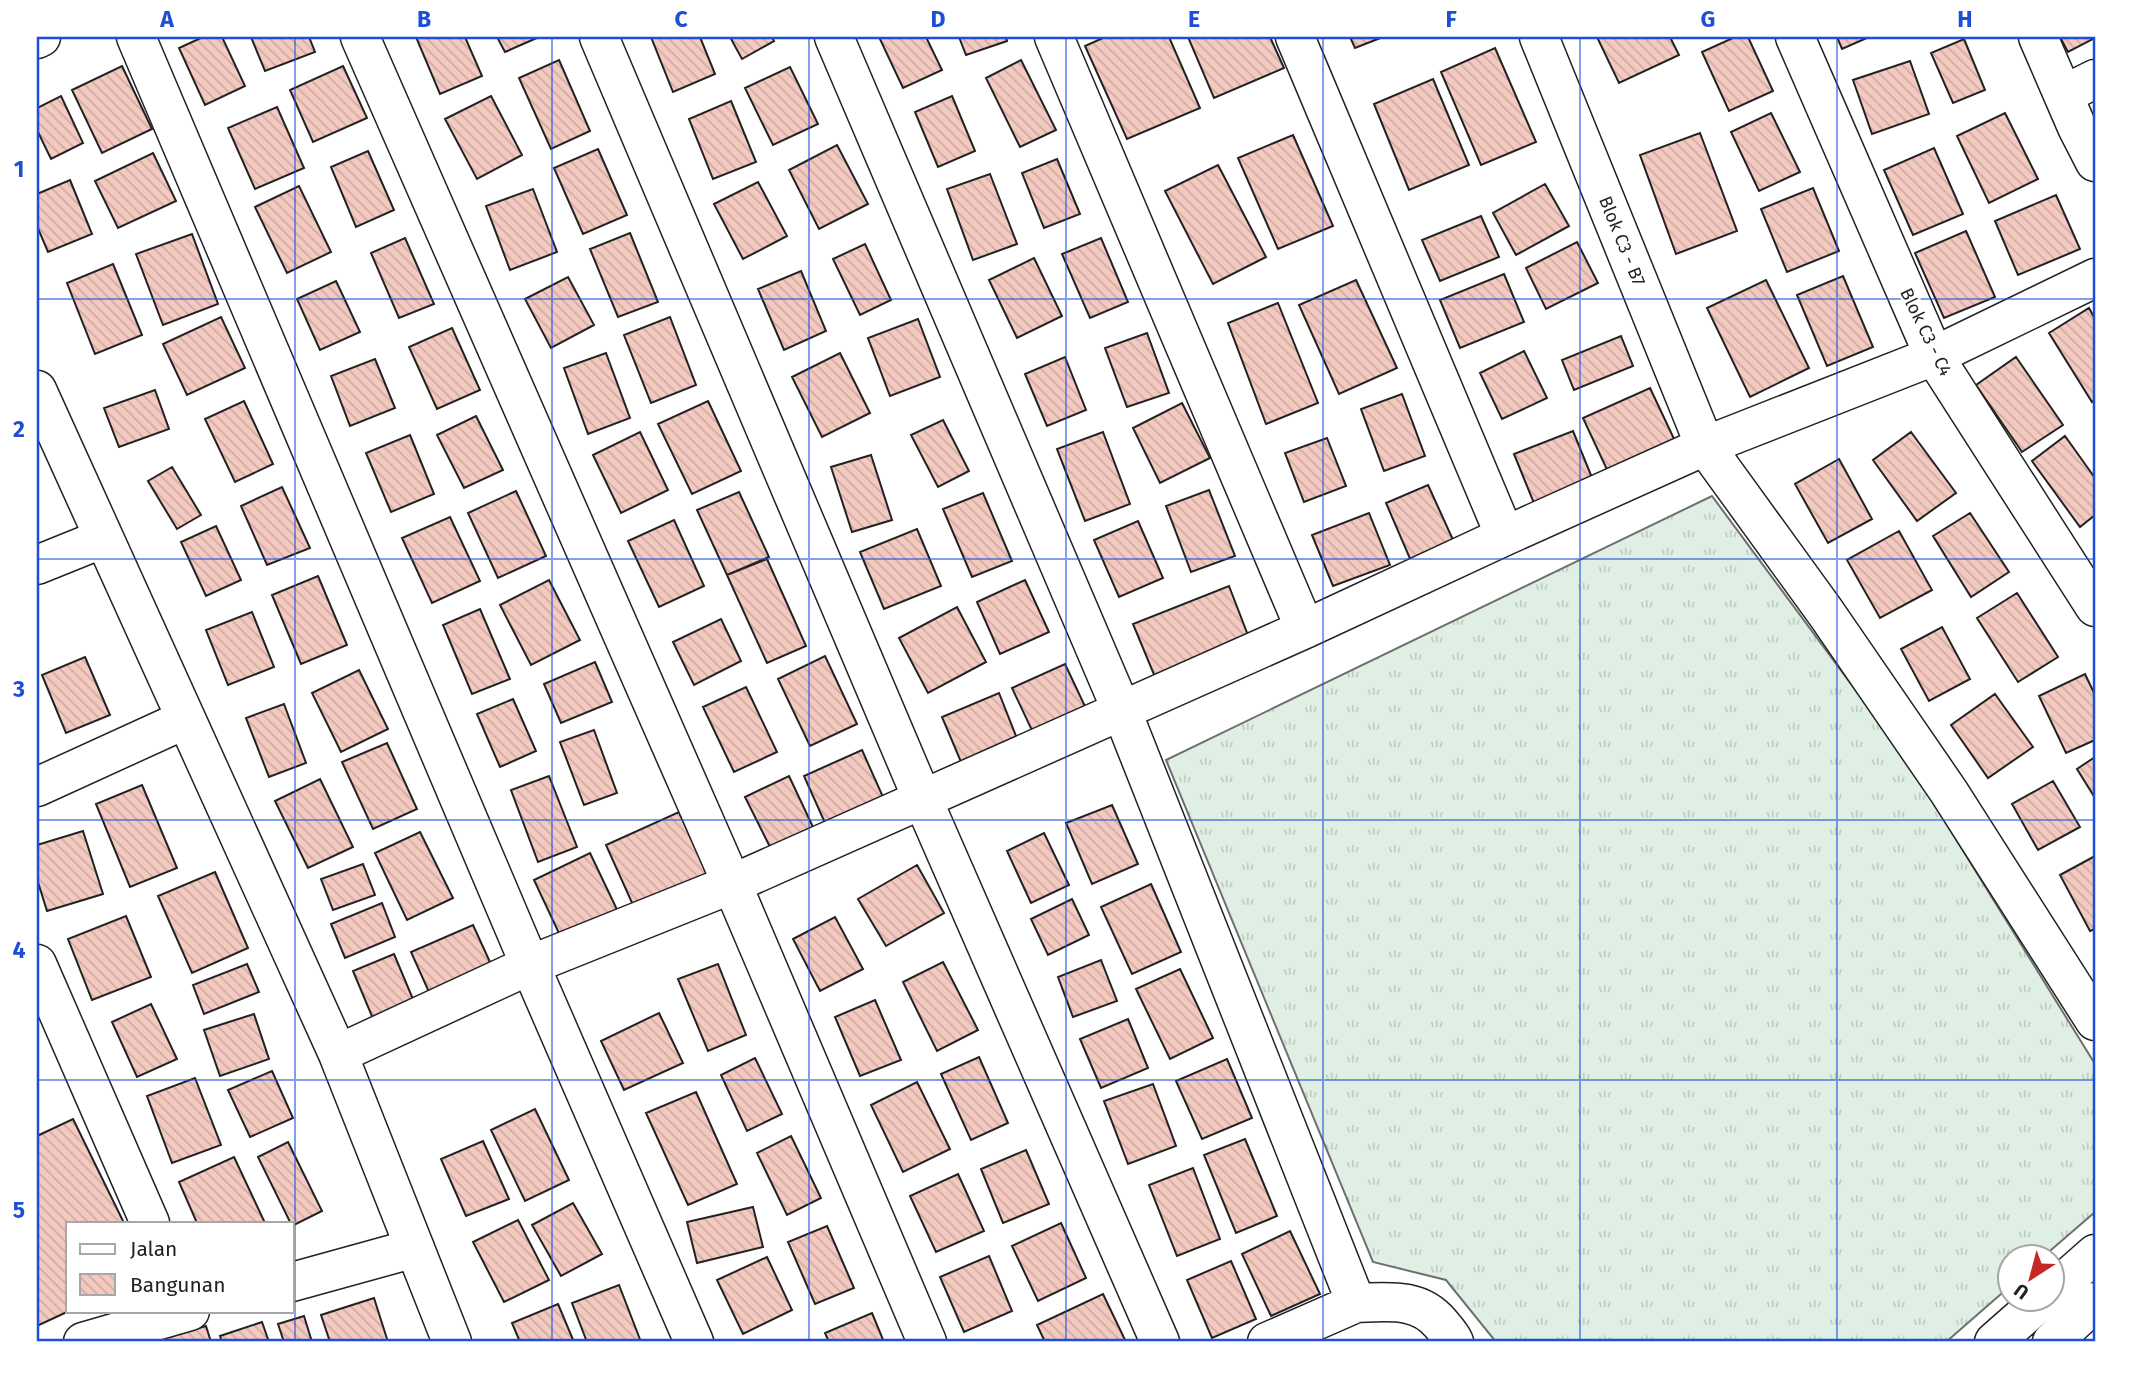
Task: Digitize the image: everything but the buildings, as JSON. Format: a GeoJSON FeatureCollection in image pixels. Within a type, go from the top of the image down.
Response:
{"type":"FeatureCollection","features":[{"type":"Feature","properties":{"kind":"street"},"geometry":{"type":"LineString","coordinates":[[136,37],[530,965],[694,1342]]}},
{"type":"Feature","properties":{"kind":"street"},"geometry":{"type":"LineString","coordinates":[[360,37],[732,884],[927,1342]]}},
{"type":"Feature","properties":{"kind":"street"},"geometry":{"type":"LineString","coordinates":[[600,37],[922,798],[1160,1342]]}},
{"type":"Feature","properties":{"kind":"street"},"geometry":{"type":"LineString","coordinates":[[834,37],[1121,709],[1356,1304]]}},
{"type":"Feature","properties":{"kind":"street"},"geometry":{"type":"LineString","coordinates":[[1054,37],[1305,629]]}},
{"type":"Feature","properties":{"kind":"street"},"geometry":{"type":"LineString","coordinates":[[1296,37],[1504,536]]}},
{"type":"Feature","properties":{"kind":"street","name":"Blok C3 - B7"},"geometry":{"type":"LineString","coordinates":[[1539,37],[1704,446],[1826,613],[1950,792],[2095,1021]]}},
{"type":"Feature","properties":{"kind":"street","name":"Blok C3 - C4"},"geometry":{"type":"LineString","coordinates":[[1795,37],[1934,356],[2095,607]]}},
{"type":"Feature","properties":{"kind":"street"},"geometry":{"type":"LineString","coordinates":[[2038,37],[2079,87],[2095,162]]}},
{"type":"Feature","properties":{"kind":"street"},"geometry":{"type":"LineString","coordinates":[[338,1054],[530,965],[732,884],[1305,629],[1704,446],[1934,356],[2095,278]]}},
{"type":"Feature","properties":{"kind":"street"},"geometry":{"type":"LineString","coordinates":[[37,390],[338,1054],[452,1342]]}},
{"type":"Feature","properties":{"kind":"street"},"geometry":{"type":"LineString","coordinates":[[37,565],[104,538]]}},
{"type":"Feature","properties":{"kind":"street"},"geometry":{"type":"LineString","coordinates":[[37,787],[186,719]]}},
{"type":"Feature","properties":{"kind":"street"},"geometry":{"type":"LineString","coordinates":[[37,964],[48,1020],[149,1222]]}},
{"type":"Feature","properties":{"kind":"street"},"geometry":{"type":"LineString","coordinates":[[294,1281],[415,1248]]}},
{"type":"Feature","properties":{"kind":"street"},"geometry":{"type":"LineString","coordinates":[[2066,1280],[2095,1254]]}},
{"type":"Feature","properties":{"kind":"street"},"geometry":{"type":"LineString","coordinates":[[2052,1342],[2095,1302]]}},
{"type":"Feature","properties":{"kind":"street"},"geometry":{"type":"LineString","coordinates":[[1267,1342],[1356,1304],[1411,1303],[1432,1313],[1454,1342]]}},
{"type":"Feature","properties":{"kind":"street"},"geometry":{"type":"LineString","coordinates":[[83,1342],[186,1312]]}},
{"type":"Feature","properties":{"kind":"street"},"geometry":{"type":"LineString","coordinates":[[1994,1342],[2028,1312]]}},
{"type":"Feature","properties":{"kind":"green space"},"geometry":{"type":"Polygon","coordinates":[[[1712,496],[1905,757],[2095,1064],[2095,1212],[2060,1242],[1996,1242],[1996,1298],[1946,1342],[1496,1342],[1446,1280],[1373,1262],[1166,760],[1712,496]]]}}]}
